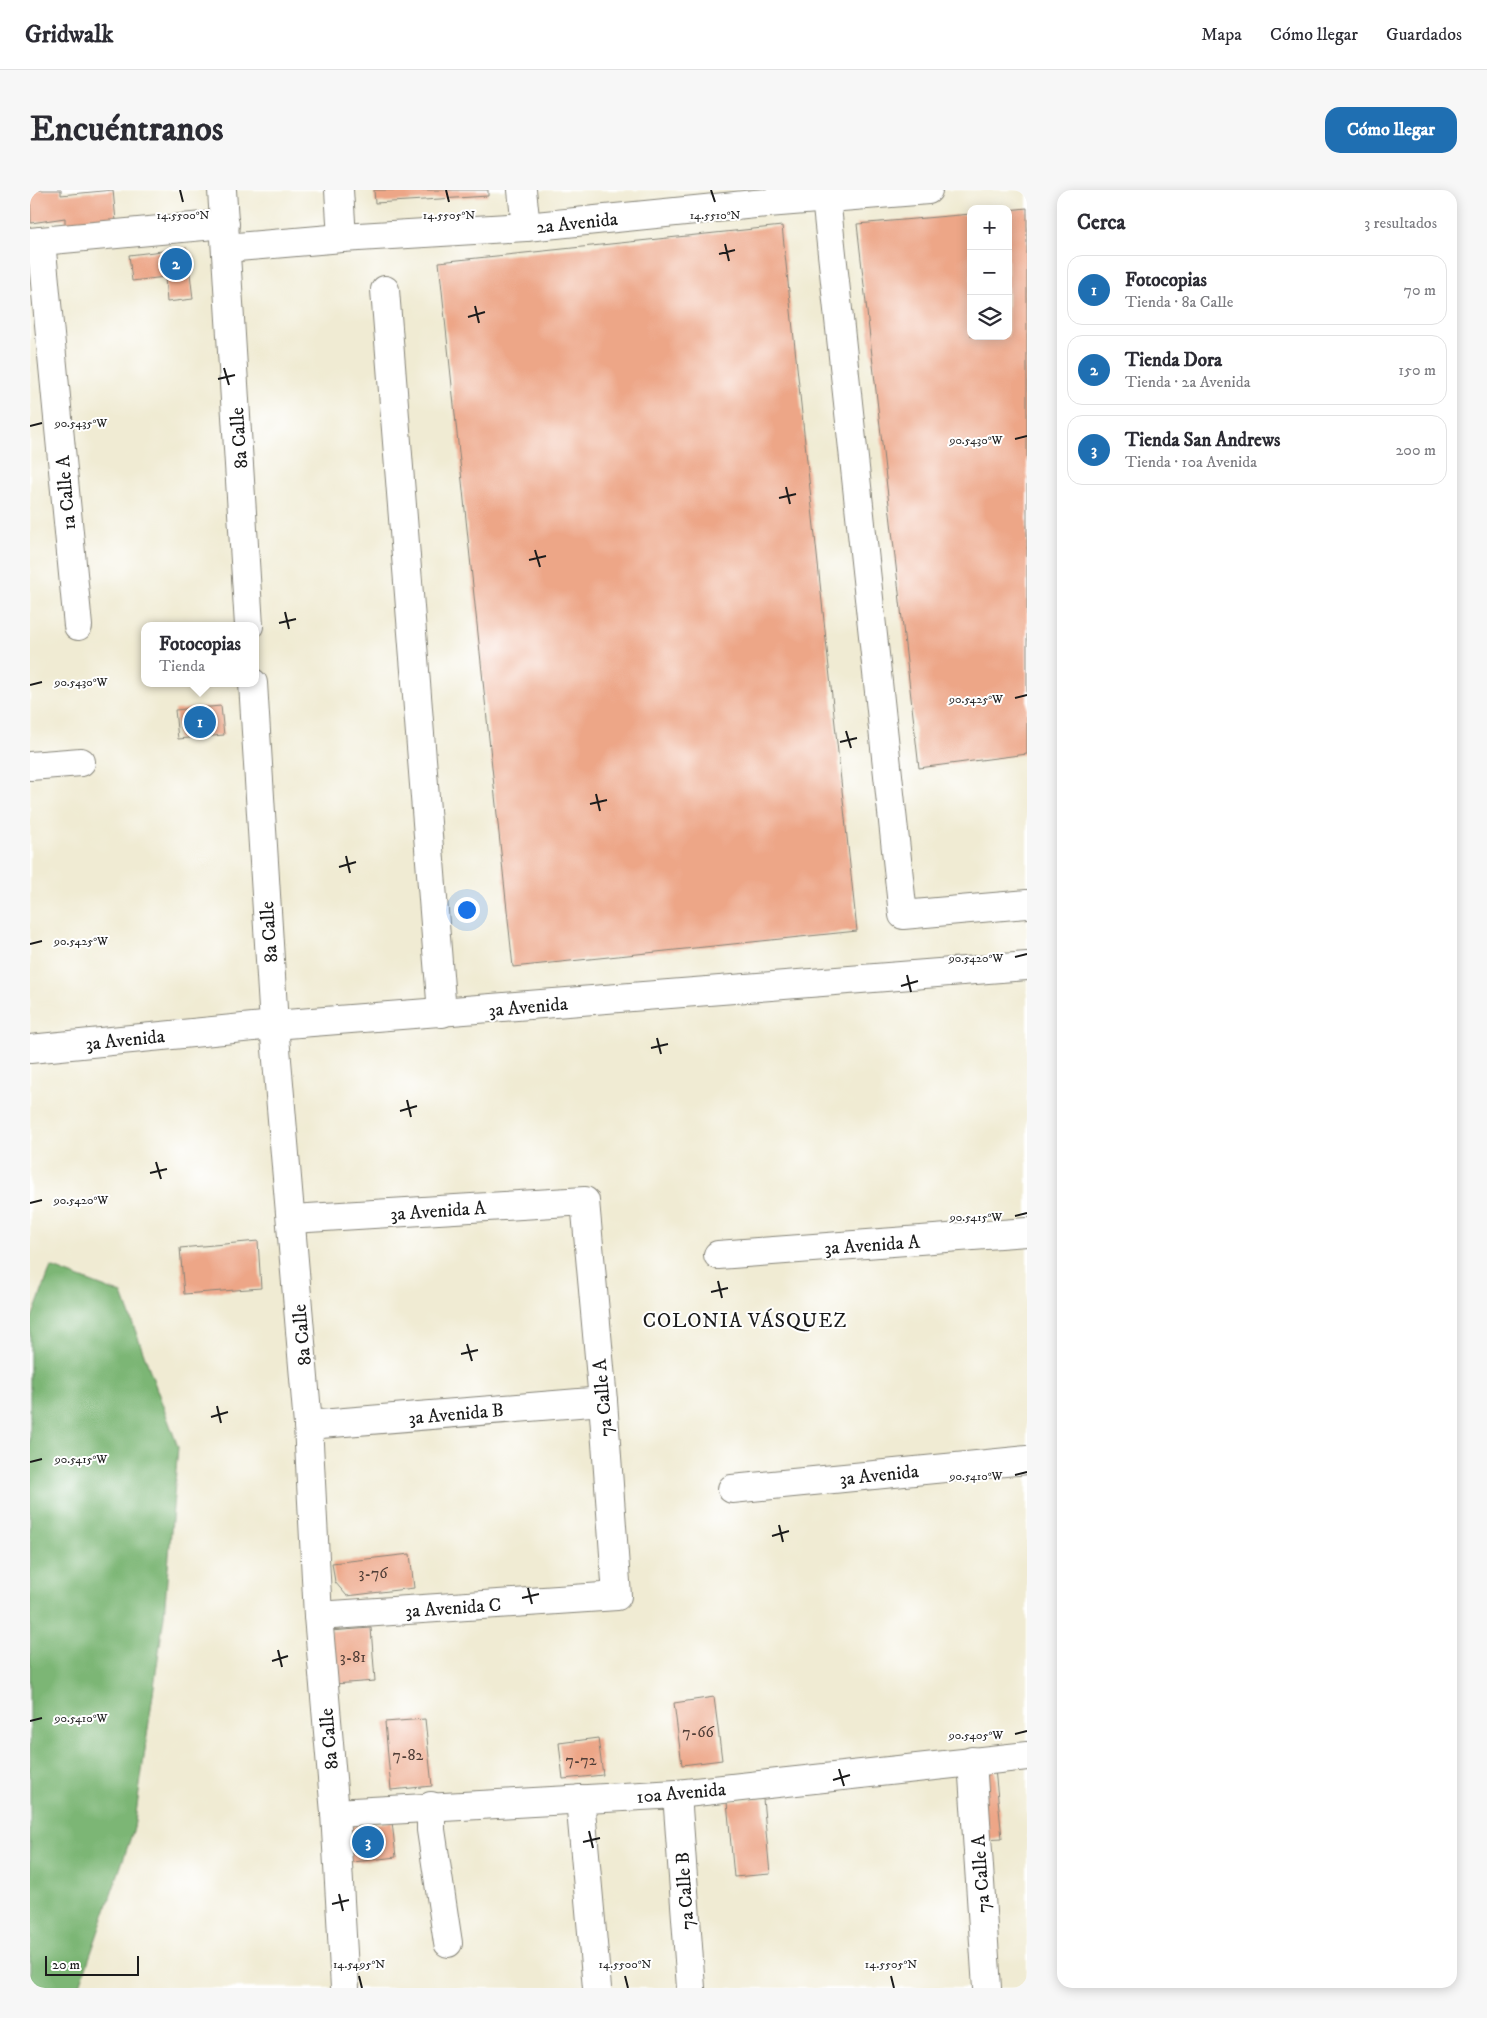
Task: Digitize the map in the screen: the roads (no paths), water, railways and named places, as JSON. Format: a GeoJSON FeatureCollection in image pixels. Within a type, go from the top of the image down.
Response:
{"type":"FeatureCollection","features":[{"type":"Feature","properties":{"kind":"street","name":"8a Calle"},"geometry":{"type":"LineString","coordinates":[[222,190],[249,622]]}},
{"type":"Feature","properties":{"kind":"street"},"geometry":{"type":"LineString","coordinates":[[339,190],[342,238]]}},
{"type":"Feature","properties":{"kind":"street"},"geometry":{"type":"LineString","coordinates":[[522,190],[526,227]]}},
{"type":"Feature","properties":{"kind":"street","name":"2a Avenida"},"geometry":{"type":"LineString","coordinates":[[36,241],[226,236],[342,238],[526,227],[755,197],[826,198],[864,193],[928,190]]}},
{"type":"Feature","properties":{"kind":"street"},"geometry":{"type":"LineString","coordinates":[[826,198],[904,915],[1027,904]]}},
{"type":"Feature","properties":{"kind":"street","name":"1a Calle A"},"geometry":{"type":"LineString","coordinates":[[36,241],[78,626]]}},
{"type":"Feature","properties":{"kind":"street"},"geometry":{"type":"LineString","coordinates":[[384,290],[442,1013]]}},
{"type":"Feature","properties":{"kind":"street","name":"8a Calle"},"geometry":{"type":"LineString","coordinates":[[253,687],[274,1025],[292,1219],[308,1425],[318,1616],[334,1813],[345,1988]]}},
{"type":"Feature","properties":{"kind":"street"},"geometry":{"type":"LineString","coordinates":[[30,766],[81,762]]}},
{"type":"Feature","properties":{"kind":"street","name":"3a Avenida"},"geometry":{"type":"LineString","coordinates":[[30,1049],[274,1025],[1027,966]]}},
{"type":"Feature","properties":{"kind":"street","name":"3a Avenida A"},"geometry":{"type":"LineString","coordinates":[[292,1219],[584,1201]]}},
{"type":"Feature","properties":{"kind":"street","name":"7a Calle A"},"geometry":{"type":"LineString","coordinates":[[584,1201],[603,1401],[617,1596]]}},
{"type":"Feature","properties":{"kind":"street","name":"3a Avenida A"},"geometry":{"type":"LineString","coordinates":[[718,1255],[1027,1232]]}},
{"type":"Feature","properties":{"kind":"street","name":"3a Avenida B"},"geometry":{"type":"LineString","coordinates":[[308,1425],[603,1401]]}},
{"type":"Feature","properties":{"kind":"street","name":"3a Avenida"},"geometry":{"type":"LineString","coordinates":[[732,1489],[1027,1460]]}},
{"type":"Feature","properties":{"kind":"street","name":"3a Avenida C"},"geometry":{"type":"LineString","coordinates":[[318,1616],[617,1596]]}},
{"type":"Feature","properties":{"kind":"street","name":"10a Avenida"},"geometry":{"type":"LineString","coordinates":[[334,1813],[431,1806],[677,1794],[1027,1756]]}},
{"type":"Feature","properties":{"kind":"street","name":"7a Calle A"},"geometry":{"type":"LineString","coordinates":[[972,1761],[987,1988]]}},
{"type":"Feature","properties":{"kind":"street","name":"7a Calle B"},"geometry":{"type":"LineString","coordinates":[[677,1794],[691,1988]]}},
{"type":"Feature","properties":{"kind":"street"},"geometry":{"type":"LineString","coordinates":[[580,1799],[597,1988]]}},
{"type":"Feature","properties":{"kind":"street"},"geometry":{"type":"LineString","coordinates":[[431,1806],[431,1830],[448,1943]]}},
{"type":"Feature","properties":{"kind":"place","name":"Tienda Dora"},"geometry":{"type":"Point","coordinates":[176,264]}},
{"type":"Feature","properties":{"kind":"place","name":"Fotocopias"},"geometry":{"type":"Point","coordinates":[200,722]}},
{"type":"Feature","properties":{"kind":"place","name":"Tienda San Andrews"},"geometry":{"type":"Point","coordinates":[368,1842]}},
{"type":"Feature","properties":{"kind":"district","name":"COLONIA VÁSQUEZ"},"geometry":{"type":"Point","coordinates":[745,1320]}}]}
